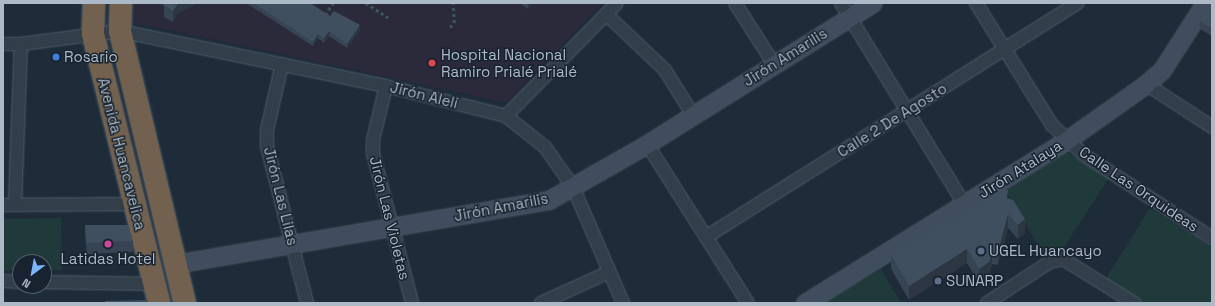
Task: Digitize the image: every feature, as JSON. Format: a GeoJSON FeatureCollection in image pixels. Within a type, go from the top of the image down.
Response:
{"type":"FeatureCollection","features":[{"type":"Feature","properties":{"kind":"highway","name":"Avenida Huancavelica"},"geometry":{"type":"LineString","coordinates":[[94,3],[94,34],[156,293]]}},
{"type":"Feature","properties":{"kind":"highway","name":"Avenida Huancavelica"},"geometry":{"type":"LineString","coordinates":[[121,3],[120,31],[185,303]]}},
{"type":"Feature","properties":{"kind":"street"},"geometry":{"type":"LineString","coordinates":[[506,116],[618,3]]}},
{"type":"Feature","properties":{"kind":"street"},"geometry":{"type":"LineString","coordinates":[[735,3],[774,64]]}},
{"type":"Feature","properties":{"kind":"street","name":"Jirón Amarilis"},"geometry":{"type":"LineString","coordinates":[[175,264],[528,205],[549,200],[647,144],[774,64],[845,10],[873,3]]}},
{"type":"Feature","properties":{"kind":"street","name":"Calle Las Orquideas"},"geometry":{"type":"LineString","coordinates":[[976,3],[1052,125],[1067,140],[1084,156],[1212,238]]}},
{"type":"Feature","properties":{"kind":"street","name":"Calle 2 De Agosto"},"geometry":{"type":"LineString","coordinates":[[706,237],[1077,3]]}},
{"type":"Feature","properties":{"kind":"street","name":"Jirón Atalaya"},"geometry":{"type":"LineString","coordinates":[[805,303],[1067,140],[1146,84],[1162,70],[1205,3]]}},
{"type":"Feature","properties":{"kind":"street"},"geometry":{"type":"LineString","coordinates":[[845,10],[964,204]]}},
{"type":"Feature","properties":{"kind":"street"},"geometry":{"type":"LineString","coordinates":[[606,14],[665,70],[693,115]]}},
{"type":"Feature","properties":{"kind":"street","name":"Jirón Alelí"},"geometry":{"type":"LineString","coordinates":[[3,44],[20,44],[120,31],[386,86],[506,116],[546,148],[573,187],[623,303]]}},
{"type":"Feature","properties":{"kind":"street"},"geometry":{"type":"LineString","coordinates":[[20,44],[9,205],[134,204]]}},
{"type":"Feature","properties":{"kind":"street","name":"Jirón Las Lilas"},"geometry":{"type":"LineString","coordinates":[[282,64],[267,130],[267,146],[307,303]]}},
{"type":"Feature","properties":{"kind":"street"},"geometry":{"type":"LineString","coordinates":[[1146,84],[1212,127]]}},
{"type":"Feature","properties":{"kind":"street","name":"Jirón Las Violetas"},"geometry":{"type":"LineString","coordinates":[[386,86],[373,140],[373,153],[412,303]]}},
{"type":"Feature","properties":{"kind":"street"},"geometry":{"type":"LineString","coordinates":[[647,144],[748,303]]}},
{"type":"Feature","properties":{"kind":"street"},"geometry":{"type":"LineString","coordinates":[[987,303],[1050,262],[1063,259],[1134,303]]}},
{"type":"Feature","properties":{"kind":"street"},"geometry":{"type":"LineString","coordinates":[[541,303],[609,272]]}},
{"type":"Feature","properties":{"kind":"street"},"geometry":{"type":"LineString","coordinates":[[52,283],[156,293]]}},
{"type":"Feature","properties":{"kind":"path"},"geometry":{"type":"LineString","coordinates":[[324,18],[333,3]]}},
{"type":"Feature","properties":{"kind":"path"},"geometry":{"type":"LineString","coordinates":[[366,3],[389,18]]}},
{"type":"Feature","properties":{"kind":"path"},"geometry":{"type":"LineString","coordinates":[[450,27],[454,23],[453,3]]}},
{"type":"Feature","properties":{"kind":"shaded area","name":"Hospital Nacional Ramiro Prialé Prialé"},"geometry":{"type":"Polygon","coordinates":[[[134,3],[602,3],[507,103],[132,22],[134,3]]]}},
{"type":"Feature","properties":{"kind":"green space"},"geometry":{"type":"Polygon","coordinates":[[[1066,152],[1109,178],[1064,247],[1045,257],[1006,191],[1066,152]]]}},
{"type":"Feature","properties":{"kind":"green space"},"geometry":{"type":"Polygon","coordinates":[[[1150,208],[1212,247],[1212,303],[1141,303],[1105,280],[1150,208]]]}},
{"type":"Feature","properties":{"kind":"green space"},"geometry":{"type":"Polygon","coordinates":[[[61,218],[62,270],[52,270],[52,254],[12,254],[12,270],[3,271],[3,219],[61,218]]]}},
{"type":"Feature","properties":{"kind":"green space"},"geometry":{"type":"Polygon","coordinates":[[[881,269],[901,303],[822,303],[881,269]]]}},
{"type":"Feature","properties":{"kind":"building"},"geometry":{"type":"Polygon","coordinates":[[[165,3],[178,3],[173,11],[164,5],[165,3]]]}},
{"type":"Feature","properties":{"kind":"building"},"geometry":{"type":"Polygon","coordinates":[[[253,3],[310,3],[330,16],[334,11],[360,25],[347,44],[329,31],[324,38],[318,34],[313,42],[253,3]]]}},
{"type":"Feature","properties":{"kind":"building"},"geometry":{"type":"Polygon","coordinates":[[[1209,7],[1212,8],[1212,28],[1200,21],[1209,7]]]}},
{"type":"Feature","properties":{"kind":"building"},"geometry":{"type":"Polygon","coordinates":[[[994,186],[1008,190],[1007,198],[1013,200],[1025,219],[1018,225],[1008,214],[998,251],[992,250],[989,262],[979,269],[967,249],[909,286],[891,255],[949,219],[952,223],[980,205],[984,193],[991,194],[994,186]]]}},
{"type":"Feature","properties":{"kind":"building"},"geometry":{"type":"Polygon","coordinates":[[[85,225],[128,225],[133,241],[87,243],[85,225]]]}},
{"type":"Feature","properties":{"kind":"building"},"geometry":{"type":"Polygon","coordinates":[[[148,300],[148,303],[105,303],[105,301],[148,300]]]}},
{"type":"Feature","properties":{"kind":"place","name":"Rosario"},"geometry":{"type":"Point","coordinates":[56,57]}},
{"type":"Feature","properties":{"kind":"place","name":"Hospital Nacional Ramiro Prialé Prialé"},"geometry":{"type":"Point","coordinates":[432,63]}},
{"type":"Feature","properties":{"kind":"place","name":"Latidas Hotel"},"geometry":{"type":"Point","coordinates":[108,244]}},
{"type":"Feature","properties":{"kind":"place","name":"UGEL Huancayo"},"geometry":{"type":"Point","coordinates":[981,251]}},
{"type":"Feature","properties":{"kind":"place","name":"SUNARP"},"geometry":{"type":"Point","coordinates":[938,281]}}]}
